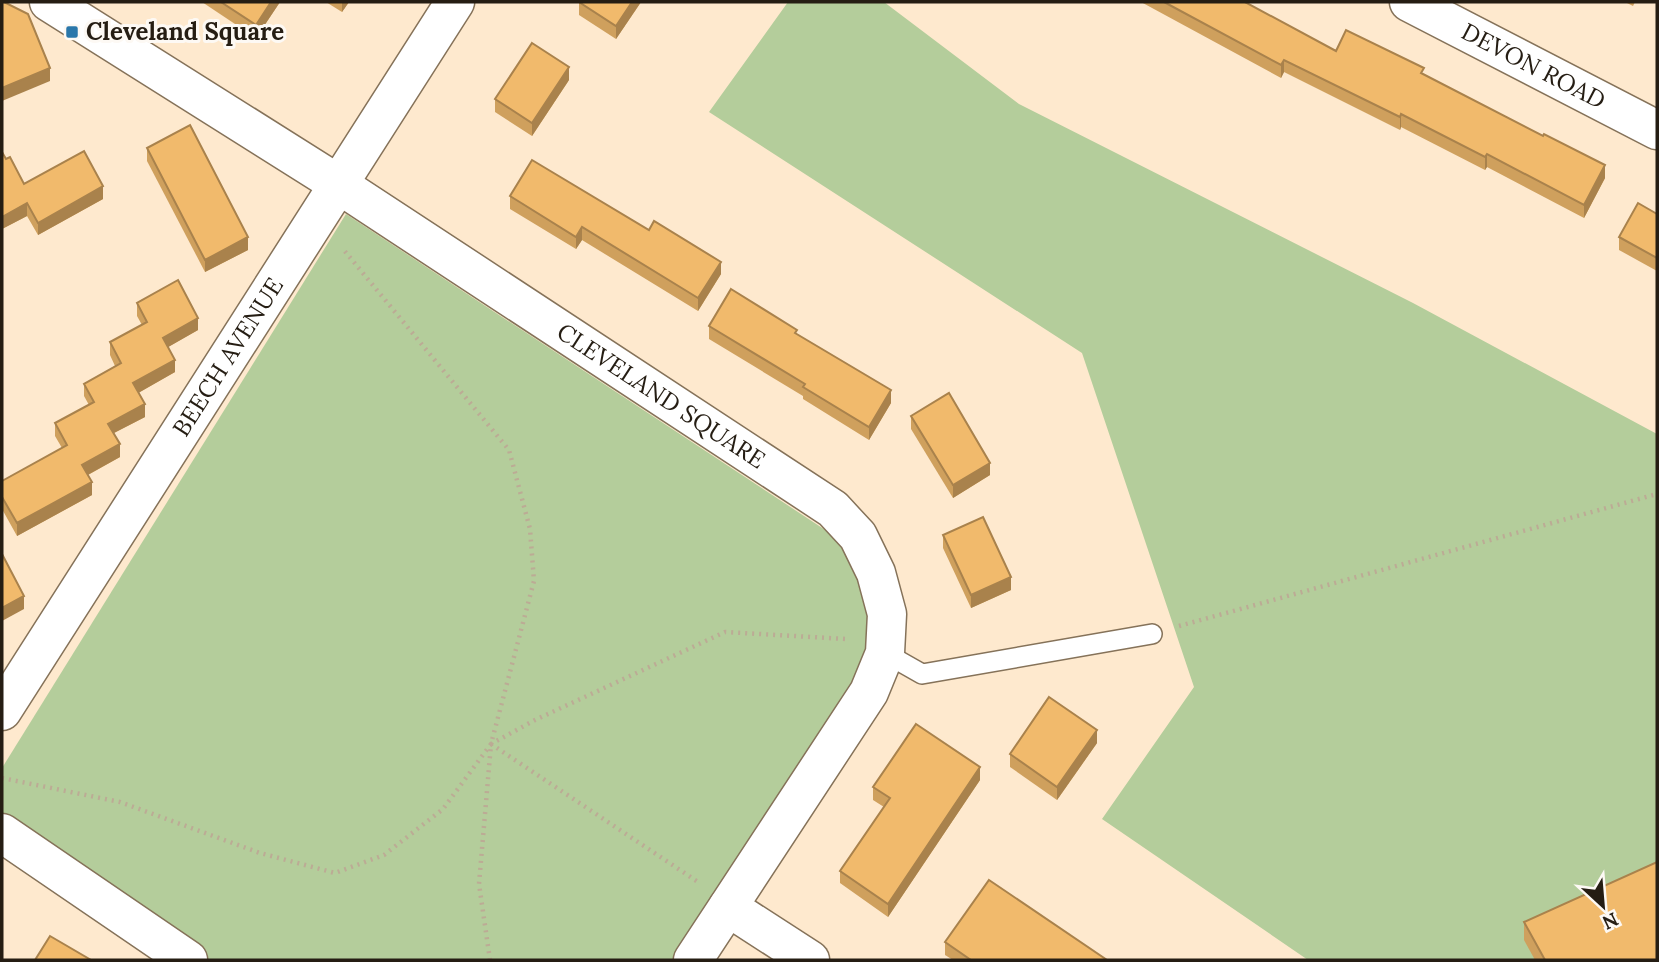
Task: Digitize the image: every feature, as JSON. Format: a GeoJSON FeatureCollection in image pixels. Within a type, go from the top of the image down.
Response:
{"type":"FeatureCollection","features":[{"type":"Feature","properties":{"kind":"street","name":"CLEVELAND SQUARE"},"geometry":{"type":"LineString","coordinates":[[49,2],[338,184],[833,509],[858,536],[876,573],[887,614],[885,653],[869,692],[693,960]]}},
{"type":"Feature","properties":{"kind":"street","name":"BEECH AVENUE"},"geometry":{"type":"LineString","coordinates":[[2,711],[455,2]]}},
{"type":"Feature","properties":{"kind":"street","name":"DEVON ROAD"},"geometry":{"type":"LineString","coordinates":[[1409,2],[1657,130]]}},
{"type":"Feature","properties":{"kind":"street"},"geometry":{"type":"LineString","coordinates":[[2,833],[188,960]]}},
{"type":"Feature","properties":{"kind":"street"},"geometry":{"type":"LineString","coordinates":[[728,907],[810,960]]}},
{"type":"Feature","properties":{"kind":"lane"},"geometry":{"type":"LineString","coordinates":[[885,653],[922,674],[1152,634]]}},
{"type":"Feature","properties":{"kind":"path"},"geometry":{"type":"LineString","coordinates":[[338,244],[509,450],[530,528],[534,581],[491,744],[479,884],[490,960]]}},
{"type":"Feature","properties":{"kind":"path"},"geometry":{"type":"LineString","coordinates":[[1152,634],[1657,494]]}},
{"type":"Feature","properties":{"kind":"path"},"geometry":{"type":"LineString","coordinates":[[2,778],[120,802],[260,853],[335,873],[384,855],[443,809],[491,744],[535,720],[725,632],[858,640],[885,653]]}},
{"type":"Feature","properties":{"kind":"path"},"geometry":{"type":"LineString","coordinates":[[491,744],[712,891],[728,907]]}},
{"type":"Feature","properties":{"kind":"green space"},"geometry":{"type":"Polygon","coordinates":[[[788,2],[884,2],[1019,104],[1413,303],[1657,434],[1657,960],[1308,960],[1102,819],[1194,687],[1082,353],[709,112],[788,2]]]}},
{"type":"Feature","properties":{"kind":"green space"},"geometry":{"type":"Polygon","coordinates":[[[346,214],[845,543],[872,604],[864,671],[673,960],[204,960],[2,822],[2,768],[346,214]]]}},
{"type":"Feature","properties":{"kind":"building"},"geometry":{"type":"Polygon","coordinates":[[[2,2],[28,14],[50,68],[2,88],[2,2]]]}},
{"type":"Feature","properties":{"kind":"building"},"geometry":{"type":"Polygon","coordinates":[[[221,2],[271,2],[256,25],[221,2]]]}},
{"type":"Feature","properties":{"kind":"building"},"geometry":{"type":"Polygon","coordinates":[[[579,2],[632,2],[616,26],[579,2]]]}},
{"type":"Feature","properties":{"kind":"building"},"geometry":{"type":"Polygon","coordinates":[[[1164,2],[1245,2],[1336,51],[1346,30],[1424,68],[1421,73],[1605,165],[1584,205],[1487,154],[1485,157],[1401,114],[1400,117],[1284,60],[1281,65],[1164,2]]]}},
{"type":"Feature","properties":{"kind":"building"},"geometry":{"type":"Polygon","coordinates":[[[532,43],[569,67],[532,123],[495,99],[532,43]]]}},
{"type":"Feature","properties":{"kind":"building"},"geometry":{"type":"Polygon","coordinates":[[[190,125],[248,237],[205,260],[147,148],[190,125]]]}},
{"type":"Feature","properties":{"kind":"building"},"geometry":{"type":"Polygon","coordinates":[[[84,151],[103,186],[38,223],[27,203],[2,217],[2,152],[6,159],[10,157],[24,184],[84,151]]]}},
{"type":"Feature","properties":{"kind":"building"},"geometry":{"type":"Polygon","coordinates":[[[532,160],[649,230],[654,221],[721,262],[698,298],[582,227],[576,237],[510,196],[532,160]]]}},
{"type":"Feature","properties":{"kind":"building"},"geometry":{"type":"Polygon","coordinates":[[[1638,203],[1657,214],[1657,258],[1619,237],[1638,203]]]}},
{"type":"Feature","properties":{"kind":"building"},"geometry":{"type":"Polygon","coordinates":[[[178,280],[198,318],[163,338],[175,360],[133,383],[145,404],[108,424],[120,444],[82,465],[92,482],[17,523],[2,497],[2,481],[67,445],[55,423],[94,402],[84,384],[121,363],[110,342],[147,322],[137,303],[178,280]]]}},
{"type":"Feature","properties":{"kind":"building"},"geometry":{"type":"Polygon","coordinates":[[[731,289],[797,330],[795,333],[891,390],[869,427],[803,387],[805,384],[709,326],[731,289]]]}},
{"type":"Feature","properties":{"kind":"building"},"geometry":{"type":"Polygon","coordinates":[[[949,393],[990,463],[953,485],[911,416],[949,393]]]}},
{"type":"Feature","properties":{"kind":"building"},"geometry":{"type":"Polygon","coordinates":[[[983,517],[1011,577],[971,595],[943,535],[983,517]]]}},
{"type":"Feature","properties":{"kind":"building"},"geometry":{"type":"Polygon","coordinates":[[[2,554],[24,596],[2,608],[2,554]]]}},
{"type":"Feature","properties":{"kind":"building"},"geometry":{"type":"Polygon","coordinates":[[[1049,697],[1097,730],[1057,787],[1010,754],[1049,697]]]}},
{"type":"Feature","properties":{"kind":"building"},"geometry":{"type":"Polygon","coordinates":[[[916,724],[980,767],[888,904],[840,871],[890,798],[873,787],[916,724]]]}},
{"type":"Feature","properties":{"kind":"building"},"geometry":{"type":"Polygon","coordinates":[[[1657,862],[1657,960],[1545,960],[1524,922],[1657,862]]]}},
{"type":"Feature","properties":{"kind":"building"},"geometry":{"type":"Polygon","coordinates":[[[989,880],[1107,960],[971,960],[945,942],[989,880]]]}},
{"type":"Feature","properties":{"kind":"building"},"geometry":{"type":"Polygon","coordinates":[[[50,936],[91,960],[35,960],[50,936]]]}},
{"type":"Feature","properties":{"kind":"place","name":"Cleveland Square"},"geometry":{"type":"Point","coordinates":[72,32]}}]}
